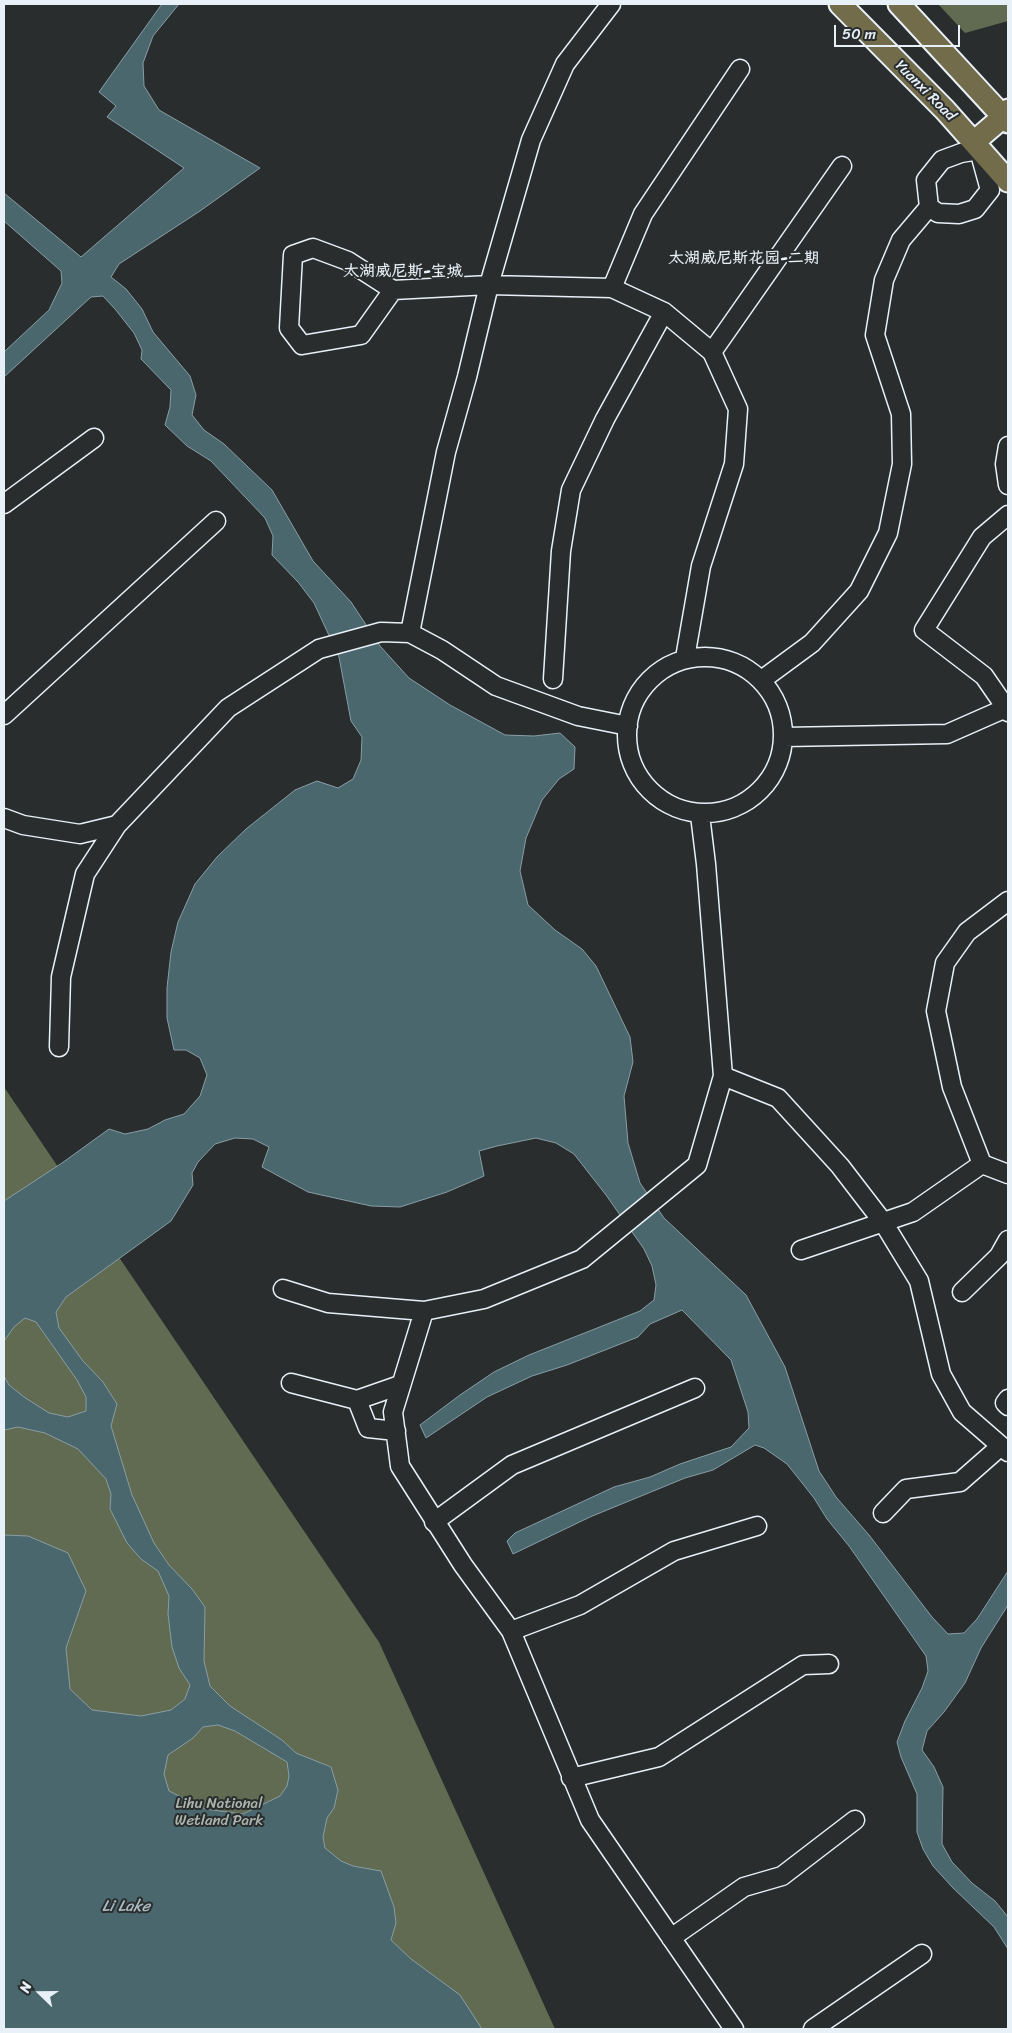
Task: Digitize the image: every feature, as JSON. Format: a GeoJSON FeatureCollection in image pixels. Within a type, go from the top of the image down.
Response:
{"type":"FeatureCollection","features":[{"type":"Feature","properties":{"kind":"main road","name":"Yuanxi Road"},"geometry":{"type":"LineString","coordinates":[[840,4],[945,110],[1008,181]]}},
{"type":"Feature","properties":{"kind":"main road"},"geometry":{"type":"LineString","coordinates":[[899,4],[1007,118],[977,146]]}},
{"type":"Feature","properties":{"kind":"street"},"geometry":{"type":"LineString","coordinates":[[410,633],[446,452],[467,377],[489,284],[531,140],[564,64],[610,4]]}},
{"type":"Feature","properties":{"kind":"street"},"geometry":{"type":"LineString","coordinates":[[612,288],[643,214],[740,69]]}},
{"type":"Feature","properties":{"kind":"street"},"geometry":{"type":"LineString","coordinates":[[763,679],[812,643],[859,591],[888,533],[902,464],[901,414],[876,335],[884,280],[901,240],[929,207],[926,180],[942,160],[977,146],[990,190],[975,209],[959,214],[938,213],[929,207]]}},
{"type":"Feature","properties":{"kind":"street"},"geometry":{"type":"LineString","coordinates":[[712,352],[842,166]]}},
{"type":"Feature","properties":{"kind":"street"},"geometry":{"type":"LineString","coordinates":[[393,290],[362,335],[302,345],[289,328],[293,255],[313,248],[348,261],[393,290],[489,284],[612,288],[664,312],[712,352],[738,409],[734,464],[701,566],[685,658]]}},
{"type":"Feature","properties":{"kind":"street"},"geometry":{"type":"LineString","coordinates":[[553,679],[561,551],[571,490],[605,419],[664,312]]}},
{"type":"Feature","properties":{"kind":"street"},"geometry":{"type":"LineString","coordinates":[[4,504],[94,438]]}},
{"type":"Feature","properties":{"kind":"street"},"geometry":{"type":"LineString","coordinates":[[1008,446],[1006,464],[1008,485]]}},
{"type":"Feature","properties":{"kind":"street"},"geometry":{"type":"LineString","coordinates":[[784,737],[947,734],[1007,710],[984,676],[924,630],[982,537],[1008,515]]}},
{"type":"Feature","properties":{"kind":"street"},"geometry":{"type":"LineString","coordinates":[[4,715],[216,521]]}},
{"type":"Feature","properties":{"kind":"street"},"geometry":{"type":"LineString","coordinates":[[59,1047],[61,977],[85,874],[117,825],[228,708],[319,649],[381,632],[410,633],[442,650],[496,686],[578,716],[628,726]]}},
{"type":"Feature","properties":{"kind":"street"},"geometry":{"type":"LineString","coordinates":[[685,658],[722,658],[763,679],[777,702],[784,737],[777,768],[759,794],[731,810],[700,815],[664,804],[638,778],[626,743],[628,726],[631,706],[652,676],[685,658]]}},
{"type":"Feature","properties":{"kind":"street"},"geometry":{"type":"LineString","coordinates":[[283,1289],[328,1303],[424,1311],[484,1299],[582,1260],[697,1164],[722,1076],[706,864],[700,815]]}},
{"type":"Feature","properties":{"kind":"street"},"geometry":{"type":"LineString","coordinates":[[4,818],[23,826],[80,834],[117,825]]}},
{"type":"Feature","properties":{"kind":"street"},"geometry":{"type":"LineString","coordinates":[[1008,901],[967,932],[945,963],[936,1011],[952,1087],[982,1164],[1008,1174]]}},
{"type":"Feature","properties":{"kind":"street"},"geometry":{"type":"LineString","coordinates":[[722,1076],[778,1098],[840,1166],[883,1222],[919,1281],[941,1374],[962,1412],[1004,1449],[960,1482],[906,1488],[883,1513]]}},
{"type":"Feature","properties":{"kind":"street"},"geometry":{"type":"LineString","coordinates":[[801,1250],[913,1212],[982,1164]]}},
{"type":"Feature","properties":{"kind":"street"},"geometry":{"type":"LineString","coordinates":[[962,1292],[999,1256],[1008,1240]]}},
{"type":"Feature","properties":{"kind":"street"},"geometry":{"type":"LineString","coordinates":[[424,1311],[393,1412],[400,1466],[434,1522],[511,1631],[590,1820],[734,2029]]}},
{"type":"Feature","properties":{"kind":"street"},"geometry":{"type":"LineString","coordinates":[[291,1383],[357,1400],[400,1385]]}},
{"type":"Feature","properties":{"kind":"street"},"geometry":{"type":"LineString","coordinates":[[434,1522],[512,1465],[695,1388]]}},
{"type":"Feature","properties":{"kind":"street"},"geometry":{"type":"LineString","coordinates":[[1008,1399],[1006,1403],[1008,1406]]}},
{"type":"Feature","properties":{"kind":"street"},"geometry":{"type":"LineString","coordinates":[[357,1400],[368,1428],[396,1431]]}},
{"type":"Feature","properties":{"kind":"street"},"geometry":{"type":"LineString","coordinates":[[511,1631],[580,1605],[674,1551],[757,1526]]}},
{"type":"Feature","properties":{"kind":"street"},"geometry":{"type":"LineString","coordinates":[[571,1778],[659,1757],[803,1664],[829,1664]]}},
{"type":"Feature","properties":{"kind":"street"},"geometry":{"type":"LineString","coordinates":[[671,1938],[744,1887],[782,1876],[855,1820]]}},
{"type":"Feature","properties":{"kind":"street"},"geometry":{"type":"LineString","coordinates":[[812,2029],[922,1954]]}},
{"type":"Feature","properties":{"kind":"green space"},"geometry":{"type":"Polygon","coordinates":[[[938,4],[1008,4],[1008,21],[965,33],[938,4]]]}},
{"type":"Feature","properties":{"kind":"green space","name":"Lihu National Wetland Park"},"geometry":{"type":"Polygon","coordinates":[[[4,1087],[379,1642],[555,2029],[4,2029],[4,1087]]]}},
{"type":"Feature","properties":{"kind":"water","name":"Li Lake"},"geometry":{"type":"Polygon","coordinates":[[[162,4],[179,4],[153,36],[143,63],[144,86],[159,110],[260,168],[200,211],[119,264],[111,277],[126,289],[142,309],[153,332],[190,376],[196,395],[192,415],[204,430],[224,444],[272,490],[313,561],[351,602],[380,646],[409,678],[450,705],[505,735],[534,736],[560,733],[575,747],[574,769],[559,779],[542,800],[526,838],[520,871],[528,905],[555,930],[582,949],[596,966],[630,1037],[633,1062],[624,1096],[628,1143],[640,1183],[664,1218],[746,1295],[785,1367],[819,1471],[836,1497],[869,1535],[932,1617],[948,1634],[964,1633],[977,1619],[1008,1571],[1008,1605],[981,1648],[965,1683],[944,1712],[927,1731],[922,1750],[934,1767],[943,1787],[942,1844],[952,1862],[972,1883],[995,1901],[1008,1917],[1008,1949],[994,1927],[933,1866],[923,1849],[917,1832],[917,1794],[901,1757],[897,1742],[928,1671],[926,1656],[849,1546],[787,1464],[764,1448],[755,1445],[713,1470],[685,1478],[590,1517],[513,1554],[507,1541],[515,1533],[614,1487],[650,1477],[680,1464],[731,1447],[749,1428],[748,1412],[731,1360],[682,1310],[650,1324],[638,1337],[567,1365],[532,1376],[487,1397],[426,1438],[420,1425],[494,1372],[529,1355],[640,1311],[654,1300],[656,1285],[652,1266],[644,1249],[574,1154],[556,1143],[536,1138],[497,1146],[479,1151],[484,1176],[447,1192],[400,1207],[371,1206],[308,1192],[262,1167],[269,1147],[253,1139],[235,1138],[215,1144],[198,1162],[192,1173],[193,1185],[171,1221],[66,1297],[56,1312],[59,1328],[83,1361],[103,1382],[117,1404],[111,1426],[132,1495],[154,1543],[169,1565],[192,1589],[205,1607],[204,1661],[210,1686],[230,1706],[282,1740],[296,1753],[331,1767],[338,1790],[334,1808],[327,1818],[323,1837],[325,1848],[341,1861],[353,1866],[381,1871],[394,1907],[396,1923],[391,1940],[411,1959],[460,1995],[482,2029],[4,2029],[4,1535],[28,1536],[68,1553],[86,1591],[66,1648],[70,1689],[92,1710],[141,1716],[171,1710],[185,1699],[190,1685],[179,1668],[172,1647],[168,1614],[169,1596],[158,1571],[141,1559],[127,1543],[110,1509],[111,1494],[106,1479],[78,1449],[45,1433],[18,1427],[4,1430],[4,1376],[9,1385],[49,1413],[68,1417],[86,1411],[86,1397],[77,1380],[36,1322],[25,1318],[14,1327],[4,1341],[4,1201],[109,1129],[125,1134],[148,1129],[165,1120],[184,1114],[200,1096],[207,1075],[200,1058],[186,1050],[174,1050],[167,1018],[167,988],[171,952],[178,922],[195,884],[217,857],[246,829],[295,790],[317,781],[338,788],[353,779],[361,760],[362,737],[351,721],[339,657],[314,603],[298,582],[272,555],[273,536],[265,518],[211,461],[187,446],[165,425],[170,407],[171,390],[141,359],[142,350],[134,333],[103,296],[91,297],[4,377],[4,352],[49,310],[62,283],[61,271],[4,221],[4,193],[81,257],[184,168],[107,117],[116,106],[99,92],[162,4]],[[218,1725],[203,1727],[193,1738],[168,1755],[164,1774],[169,1791],[205,1809],[243,1814],[280,1796],[287,1786],[289,1776],[287,1762],[235,1731],[218,1725]]]}},
{"type":"Feature","properties":{"kind":"district","name":"太湖威尼斯花园-二期"},"geometry":{"type":"Point","coordinates":[744,259]}},
{"type":"Feature","properties":{"kind":"district","name":"太湖威尼斯-宝城"},"geometry":{"type":"Point","coordinates":[403,272]}}]}
